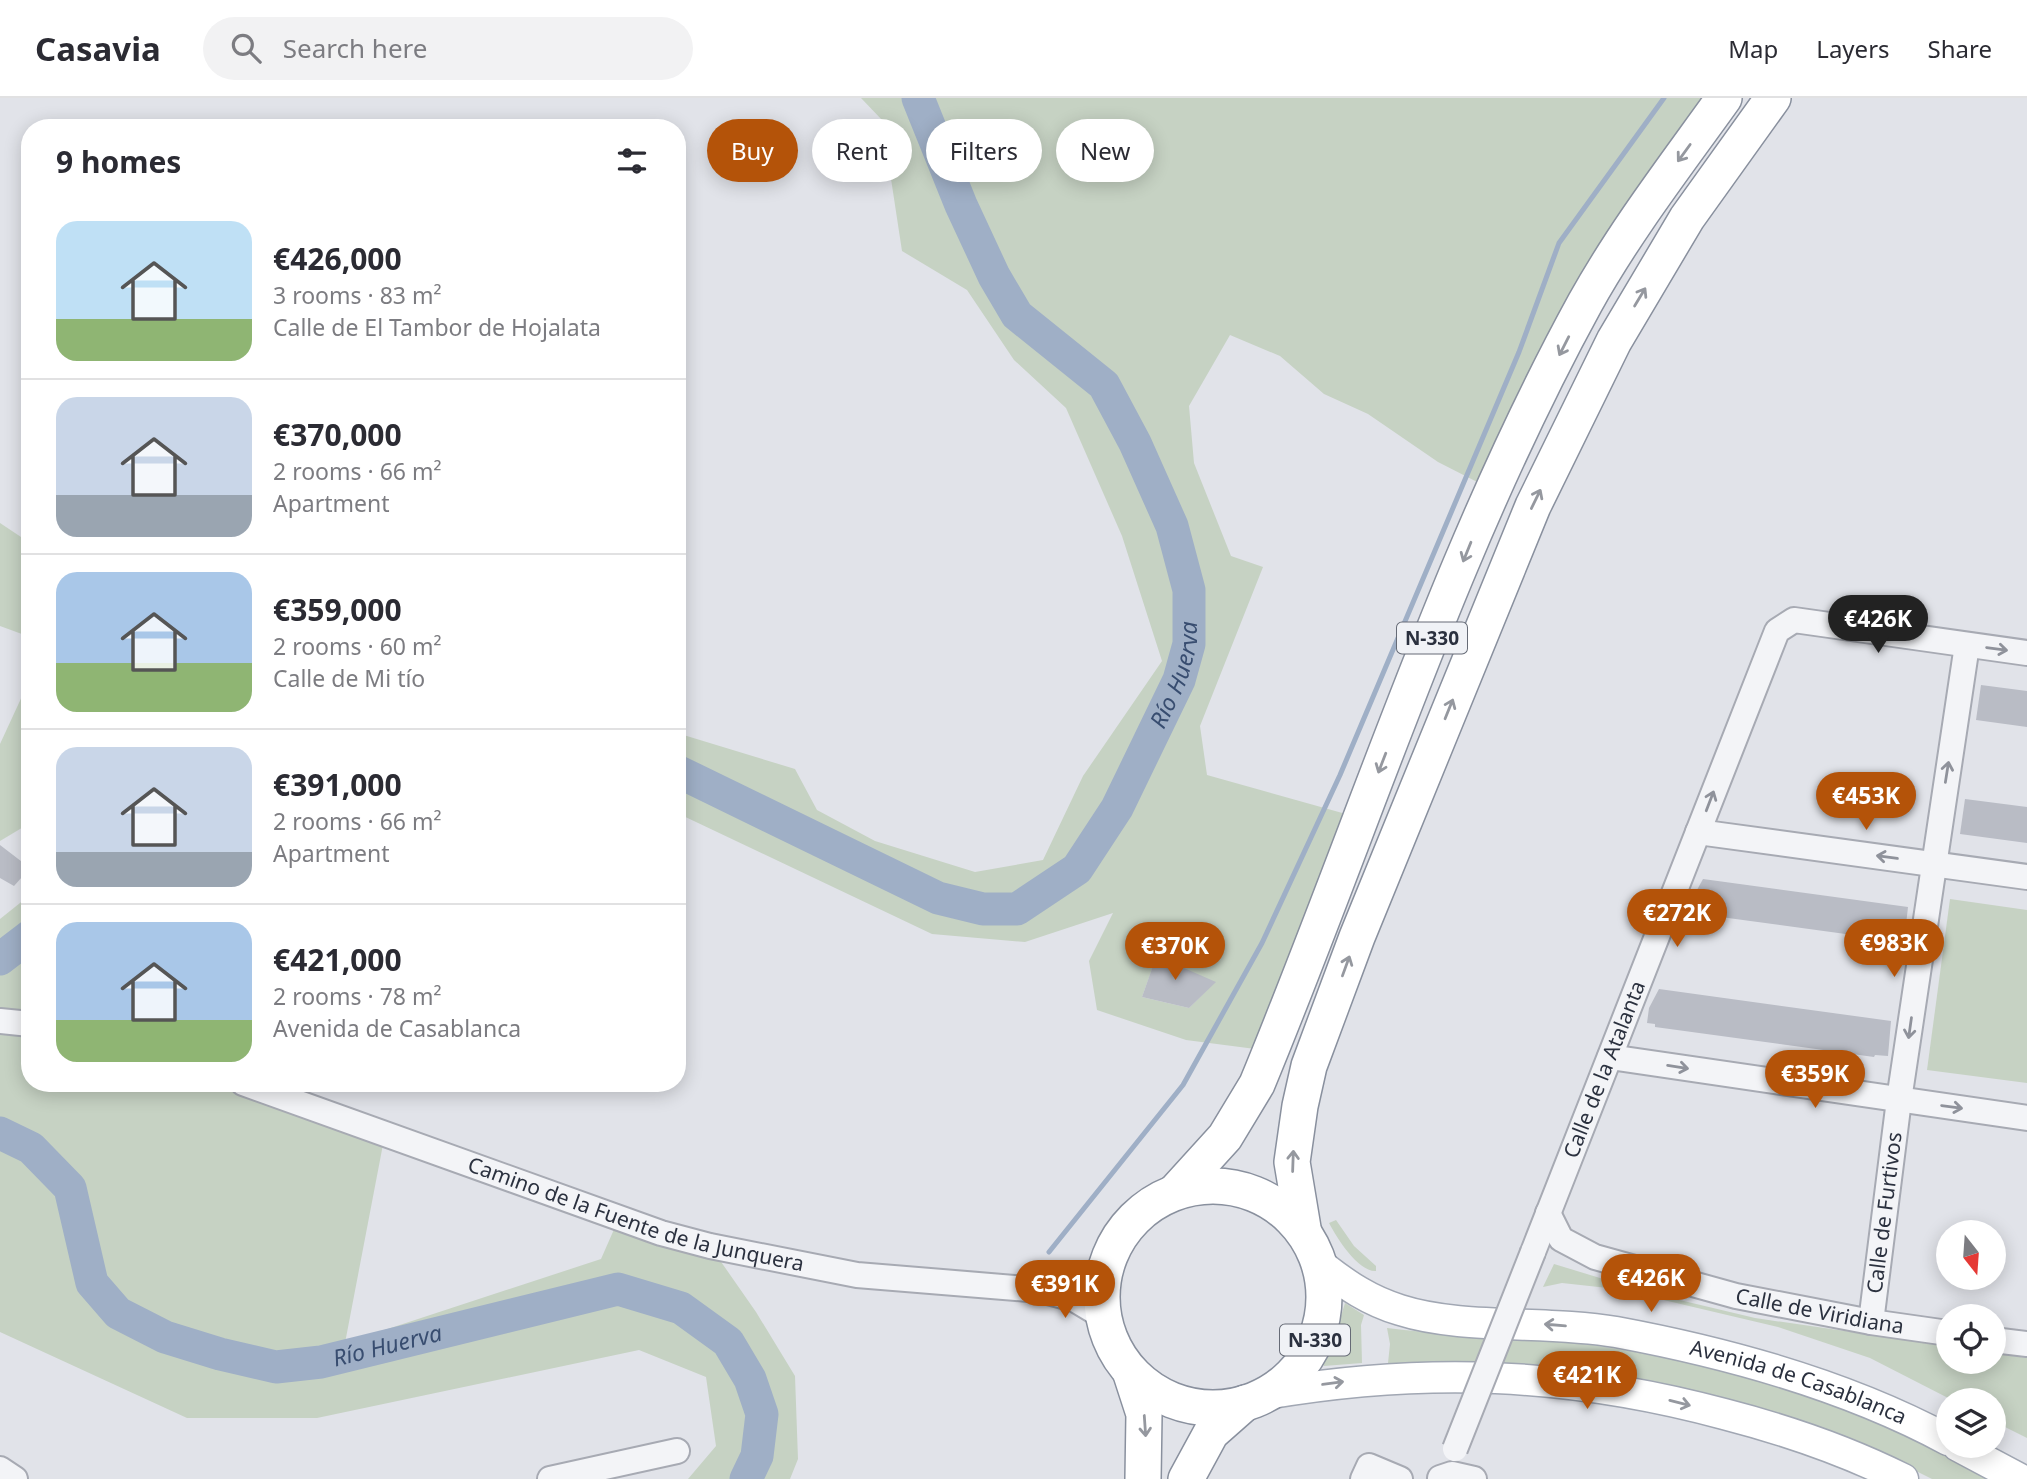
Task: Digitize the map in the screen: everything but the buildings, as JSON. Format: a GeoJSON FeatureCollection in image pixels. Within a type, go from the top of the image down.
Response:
{"type":"FeatureCollection","features":[{"type":"Feature","properties":{"kind":"highway","name":"N-330"},"geometry":{"type":"LineString","coordinates":[[1143,1479],[1145,1421],[1131,1374],[1117,1353],[1104,1317],[1104,1279],[1123,1232],[1152,1205],[1175,1192],[1226,1137],[1257,1084],[1464,559],[1529,413],[1593,291],[1641,213],[1724,98]]}},
{"type":"Feature","properties":{"kind":"highway","name":"N-330"},"geometry":{"type":"LineString","coordinates":[[1186,1479],[1211,1433],[1299,1368],[1320,1327],[1324,1301],[1322,1266],[1303,1228],[1292,1162],[1309,1066],[1357,937],[1533,506],[1614,341],[1688,218],[1773,98]]}},
{"type":"Feature","properties":{"kind":"highway","name":"N-330"},"geometry":{"type":"LineString","coordinates":[[1175,1192],[1213,1185],[1240,1188],[1265,1198],[1303,1228]]}},
{"type":"Feature","properties":{"kind":"highway","name":"N-330"},"geometry":{"type":"LineString","coordinates":[[1131,1374],[1157,1395],[1178,1404],[1200,1408],[1255,1399]]}},
{"type":"Feature","properties":{"kind":"main road","name":"Avenida de Casablanca"},"geometry":{"type":"LineString","coordinates":[[1322,1266],[1367,1297],[1412,1313],[1615,1332],[1773,1369],[1856,1398],[1936,1435]]}},
{"type":"Feature","properties":{"kind":"main road"},"geometry":{"type":"LineString","coordinates":[[1255,1399],[1354,1380],[1417,1376],[1466,1375],[1562,1381],[1673,1400],[1791,1432],[1842,1450],[1903,1479]]}},
{"type":"Feature","properties":{"kind":"main road"},"geometry":{"type":"LineString","coordinates":[[1981,1458],[2020,1479]]}},
{"type":"Feature","properties":{"kind":"street","name":"Calle de la Atalanta"},"geometry":{"type":"LineString","coordinates":[[1440,1478],[1455,1449],[1611,1057],[1777,631],[1794,620],[1967,645]]}},
{"type":"Feature","properties":{"kind":"street"},"geometry":{"type":"LineString","coordinates":[[1967,645],[2027,653]]}},
{"type":"Feature","properties":{"kind":"street","name":"Calle de Furtivos"},"geometry":{"type":"LineString","coordinates":[[1871,1322],[1899,1100],[1967,645]]}},
{"type":"Feature","properties":{"kind":"street"},"geometry":{"type":"LineString","coordinates":[[1698,832],[2027,877]]}},
{"type":"Feature","properties":{"kind":"street"},"geometry":{"type":"LineString","coordinates":[[0,1021],[21,1023]]}},
{"type":"Feature","properties":{"kind":"street"},"geometry":{"type":"LineString","coordinates":[[1611,1057],[2027,1118]]}},
{"type":"Feature","properties":{"kind":"street","name":"Camino de la Fuente de la Junquera"},"geometry":{"type":"LineString","coordinates":[[268,1092],[661,1233],[709,1246],[857,1275],[1040,1290],[1074,1299],[1104,1317]]}},
{"type":"Feature","properties":{"kind":"street","name":"Calle de Viridiana"},"geometry":{"type":"LineString","coordinates":[[1548,1213],[1561,1239],[1595,1257],[1736,1296],[1871,1322],[1936,1331]]}},
{"type":"Feature","properties":{"kind":"street","name":"Camino de la Fuente de la Junquera"},"geometry":{"type":"LineString","coordinates":[[1040,1290],[1104,1279]]}},
{"type":"Feature","properties":{"kind":"street"},"geometry":{"type":"LineString","coordinates":[[2006,1342],[2027,1344]]}},
{"type":"Feature","properties":{"kind":"street"},"geometry":{"type":"LineString","coordinates":[[550,1479],[677,1451]]}},
{"type":"Feature","properties":{"kind":"street"},"geometry":{"type":"LineString","coordinates":[[1363,1479],[1368,1466],[1400,1479]]}},
{"type":"Feature","properties":{"kind":"street"},"geometry":{"type":"LineString","coordinates":[[0,1469],[15,1479]]}},
{"type":"Feature","properties":{"kind":"street"},"geometry":{"type":"LineString","coordinates":[[1440,1478],[1452,1474],[1474,1479]]}},
{"type":"Feature","properties":{"kind":"green space"},"geometry":{"type":"Polygon","coordinates":[[[861,98],[1714,98],[1487,487],[1438,462],[1368,414],[1324,394],[1280,356],[1230,335],[1189,406],[1194,463],[1231,556],[1263,567],[1200,726],[1207,775],[1353,816],[1263,1050],[1186,1040],[1097,1010],[1089,961],[1113,913],[1025,942],[932,934],[686,817],[686,736],[795,769],[817,810],[875,841],[975,872],[1043,860],[1083,776],[1162,661],[1122,536],[1066,408],[1014,360],[967,290],[902,251],[891,182],[912,182],[912,119],[881,119],[861,98]],[[1160,947],[1142,997],[1189,1008],[1215,982],[1169,982],[1181,956],[1160,947]]]}},
{"type":"Feature","properties":{"kind":"green space"},"geometry":{"type":"Polygon","coordinates":[[[0,523],[21,537],[21,634],[0,626],[0,523]]]}},
{"type":"Feature","properties":{"kind":"green space"},"geometry":{"type":"Polygon","coordinates":[[[21,698],[21,828],[0,841],[0,744],[21,698]]]}},
{"type":"Feature","properties":{"kind":"green space"},"geometry":{"type":"Polygon","coordinates":[[[1950,899],[2027,910],[2027,1083],[1927,1070],[1950,899]]]}},
{"type":"Feature","properties":{"kind":"green space"},"geometry":{"type":"Polygon","coordinates":[[[21,902],[21,1092],[268,1092],[385,1134],[345,1343],[601,1259],[619,1218],[710,1246],[756,1312],[795,1376],[798,1459],[790,1479],[688,1479],[716,1446],[706,1377],[639,1350],[317,1418],[187,1418],[0,1332],[0,919],[21,902]]]}},
{"type":"Feature","properties":{"kind":"green space"},"geometry":{"type":"Polygon","coordinates":[[[1336,1220],[1354,1246],[1376,1266],[1376,1271],[1362,1266],[1349,1253],[1329,1223],[1336,1220]]]}},
{"type":"Feature","properties":{"kind":"green space"},"geometry":{"type":"Polygon","coordinates":[[[1554,1264],[1646,1292],[1755,1318],[1936,1344],[1936,1374],[2006,1374],[2006,1355],[2027,1358],[2027,1438],[2006,1428],[2006,1388],[1936,1388],[1936,1392],[1870,1358],[1778,1327],[1617,1289],[1562,1283],[1543,1287],[1554,1264]]]}},
{"type":"Feature","properties":{"kind":"green space"},"geometry":{"type":"Polygon","coordinates":[[[1345,1303],[1364,1315],[1361,1325],[1362,1363],[1324,1366],[1322,1363],[1333,1342],[1345,1303]]]}},
{"type":"Feature","properties":{"kind":"green space"},"geometry":{"type":"Polygon","coordinates":[[[1387,1328],[1568,1342],[1676,1360],[1731,1373],[1837,1407],[1936,1451],[1936,1458],[1949,1458],[1986,1479],[1932,1479],[1892,1459],[1732,1401],[1640,1379],[1534,1364],[1388,1363],[1390,1344],[1387,1328]]]}},
{"type":"Feature","properties":{"kind":"waterway","name":"Río Huerva"},"geometry":{"type":"LineString","coordinates":[[686,775],[938,898],[983,909],[1017,909],[1077,869],[1117,808],[1179,680],[1189,644],[1189,590],[1172,526],[1135,443],[1104,385],[1017,315],[994,276],[961,205],[918,98]]}},
{"type":"Feature","properties":{"kind":"waterway"},"geometry":{"type":"LineString","coordinates":[[1049,1252],[1183,1085],[1262,943],[1340,775],[1519,352],[1559,243],[1664,98]]}},
{"type":"Feature","properties":{"kind":"waterway","name":"Río Huerva"},"geometry":{"type":"LineString","coordinates":[[0,959],[21,943]]}},
{"type":"Feature","properties":{"kind":"waterway","name":"Río Huerva"},"geometry":{"type":"LineString","coordinates":[[0,1133],[31,1148],[70,1188],[92,1283],[118,1313],[165,1337],[220,1354],[276,1367],[321,1362],[618,1289],[681,1308],[728,1342],[750,1379],[762,1414],[757,1456],[746,1479]]}}]}
